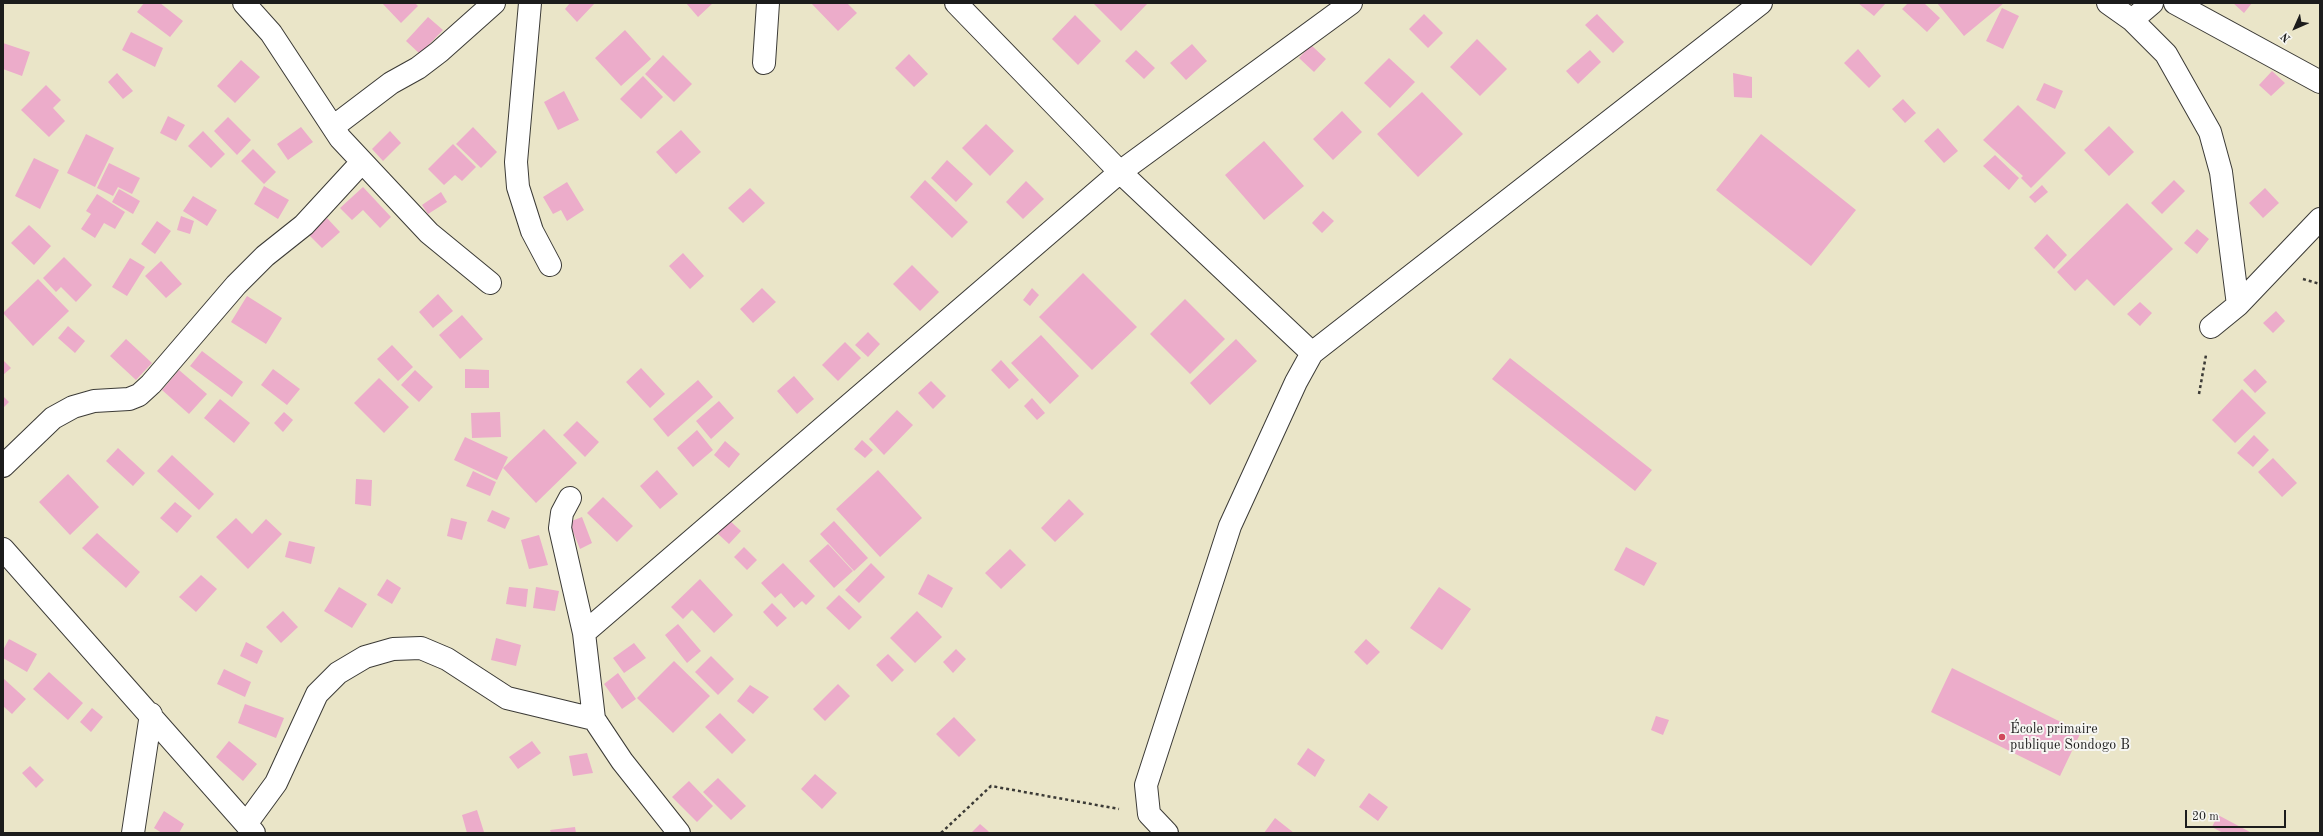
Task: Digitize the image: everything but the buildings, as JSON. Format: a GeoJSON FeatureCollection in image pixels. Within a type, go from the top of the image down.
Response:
{"type":"FeatureCollection","features":[{"type":"Feature","properties":{"kind":"street"},"geometry":{"type":"LineString","coordinates":[[244,3],[276,40],[333,127],[362,162],[430,233],[490,283]]}},
{"type":"Feature","properties":{"kind":"street"},"geometry":{"type":"LineString","coordinates":[[333,127],[390,83],[418,68],[439,52],[494,3]]}},
{"type":"Feature","properties":{"kind":"street"},"geometry":{"type":"LineString","coordinates":[[530,3],[516,162],[518,187],[532,231],[550,265]]}},
{"type":"Feature","properties":{"kind":"street"},"geometry":{"type":"LineString","coordinates":[[764,63],[768,3]]}},
{"type":"Feature","properties":{"kind":"street"},"geometry":{"type":"LineString","coordinates":[[956,3],[1120,172],[1312,353]]}},
{"type":"Feature","properties":{"kind":"street"},"geometry":{"type":"LineString","coordinates":[[584,634],[1120,172],[1351,3]]}},
{"type":"Feature","properties":{"kind":"street"},"geometry":{"type":"LineString","coordinates":[[2108,3],[2132,20],[2166,54],[2210,132],[2221,172],[2238,305]]}},
{"type":"Feature","properties":{"kind":"street"},"geometry":{"type":"LineString","coordinates":[[2132,20],[2152,3]]}},
{"type":"Feature","properties":{"kind":"street"},"geometry":{"type":"LineString","coordinates":[[2175,3],[2320,82]]}},
{"type":"Feature","properties":{"kind":"street"},"geometry":{"type":"LineString","coordinates":[[1167,833],[1149,814],[1146,785],[1230,526],[1296,382],[1312,353],[1757,4]]}},
{"type":"Feature","properties":{"kind":"street"},"geometry":{"type":"LineString","coordinates":[[3,466],[53,418],[73,407],[94,401],[129,398],[138,395],[151,384],[241,280],[265,256],[304,226],[362,162]]}},
{"type":"Feature","properties":{"kind":"street"},"geometry":{"type":"LineString","coordinates":[[2211,327],[2238,305],[2320,219]]}},
{"type":"Feature","properties":{"kind":"street"},"geometry":{"type":"LineString","coordinates":[[570,498],[562,513],[560,528],[584,634],[594,719],[622,760],[680,833]]}},
{"type":"Feature","properties":{"kind":"street"},"geometry":{"type":"LineString","coordinates":[[3,549],[151,714],[250,829],[276,783],[317,694],[338,673],[365,657],[393,649],[420,648],[447,659],[507,698],[594,719]]}},
{"type":"Feature","properties":{"kind":"street"},"geometry":{"type":"LineString","coordinates":[[133,833],[151,714]]}},
{"type":"Feature","properties":{"kind":"path"},"geometry":{"type":"LineString","coordinates":[[2199,394],[2211,327]]}},
{"type":"Feature","properties":{"kind":"path"},"geometry":{"type":"LineString","coordinates":[[941,833],[991,786],[1149,814]]}},
{"type":"Feature","properties":{"kind":"place","name":"École primaire publique Sondogo B"},"geometry":{"type":"Point","coordinates":[2002,737]}}]}
